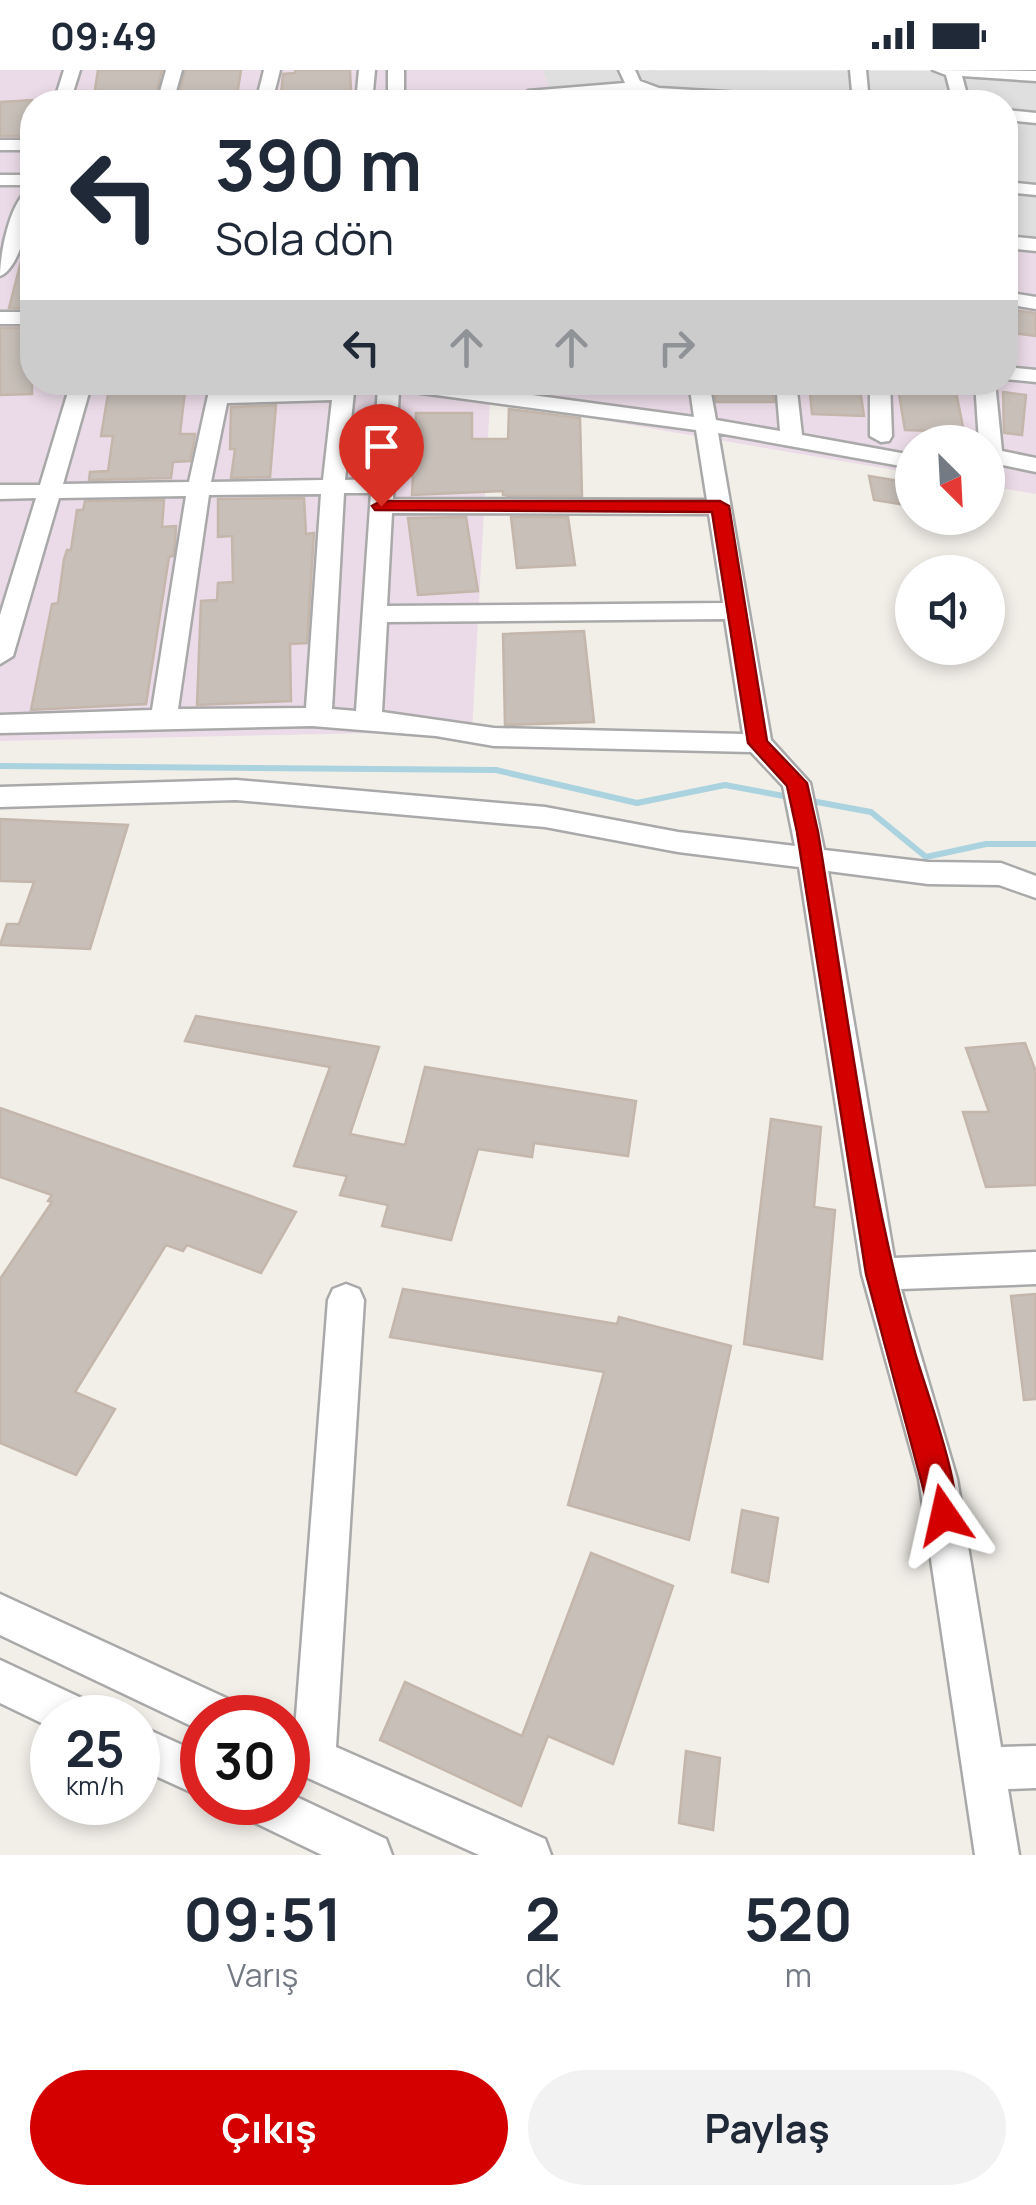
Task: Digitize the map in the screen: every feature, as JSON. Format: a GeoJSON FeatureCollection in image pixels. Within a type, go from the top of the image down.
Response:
{"type":"FeatureCollection","features":[{"type":"Feature","properties":{"kind":"street"},"geometry":{"type":"LineString","coordinates":[[627,70],[634,84],[645,90]]}},
{"type":"Feature","properties":{"kind":"street"},"geometry":{"type":"LineString","coordinates":[[940,70],[1036,76]]}},
{"type":"Feature","properties":{"kind":"street"},"geometry":{"type":"LineString","coordinates":[[591,90],[632,90]]}},
{"type":"Feature","properties":{"kind":"street"},"geometry":{"type":"LineString","coordinates":[[0,270],[20,222]]}},
{"type":"Feature","properties":{"kind":"street"},"geometry":{"type":"LineString","coordinates":[[0,656],[78,395]]}},
{"type":"Feature","properties":{"kind":"street"},"geometry":{"type":"LineString","coordinates":[[163,720],[199,488],[219,395]]}},
{"type":"Feature","properties":{"kind":"street"},"geometry":{"type":"LineString","coordinates":[[318,720],[342,395]]}},
{"type":"Feature","properties":{"kind":"street"},"geometry":{"type":"LineString","coordinates":[[368,723],[387,395]]}},
{"type":"Feature","properties":{"kind":"street"},"geometry":{"type":"LineString","coordinates":[[495,395],[708,419]]}},
{"type":"Feature","properties":{"kind":"street"},"geometry":{"type":"LineString","coordinates":[[556,395],[791,432],[895,457]]}},
{"type":"Feature","properties":{"kind":"street"},"geometry":{"type":"LineString","coordinates":[[702,395],[758,743],[796,783],[810,844],[879,1274],[938,1479],[986,1770],[996,1855]]}},
{"type":"Feature","properties":{"kind":"street"},"geometry":{"type":"LineString","coordinates":[[787,395],[791,432]]}},
{"type":"Feature","properties":{"kind":"street"},"geometry":{"type":"LineString","coordinates":[[880,395],[882,436]]}},
{"type":"Feature","properties":{"kind":"street"},"geometry":{"type":"LineString","coordinates":[[986,395],[987,425]]}},
{"type":"Feature","properties":{"kind":"street"},"geometry":{"type":"LineString","coordinates":[[791,432],[895,438]]}},
{"type":"Feature","properties":{"kind":"street"},"geometry":{"type":"LineString","coordinates":[[1005,463],[1036,466]]}},
{"type":"Feature","properties":{"kind":"street"},"geometry":{"type":"LineString","coordinates":[[1005,470],[1036,486]]}},
{"type":"Feature","properties":{"kind":"street"},"geometry":{"type":"LineString","coordinates":[[0,492],[333,487],[382,496],[720,506]]}},
{"type":"Feature","properties":{"kind":"street"},"geometry":{"type":"LineString","coordinates":[[374,614],[736,610]]}},
{"type":"Feature","properties":{"kind":"street"},"geometry":{"type":"LineString","coordinates":[[0,724],[318,720],[454,728],[494,737],[758,743]]}},
{"type":"Feature","properties":{"kind":"street"},"geometry":{"type":"LineString","coordinates":[[0,796],[236,790],[545,817],[678,842],[810,844],[928,872],[1001,874],[1036,887]]}},
{"type":"Feature","properties":{"kind":"street"},"geometry":{"type":"LineString","coordinates":[[879,1274],[1036,1268]]}},
{"type":"Feature","properties":{"kind":"street"},"geometry":{"type":"LineString","coordinates":[[307,1695],[346,1300]]}},
{"type":"Feature","properties":{"kind":"street"},"geometry":{"type":"LineString","coordinates":[[0,1614],[180,1698]]}},
{"type":"Feature","properties":{"kind":"street"},"geometry":{"type":"LineString","coordinates":[[0,1681],[30,1695]]}},
{"type":"Feature","properties":{"kind":"street"},"geometry":{"type":"LineString","coordinates":[[310,1757],[529,1855]]}},
{"type":"Feature","properties":{"kind":"street"},"geometry":{"type":"LineString","coordinates":[[986,1770],[1036,1767]]}},
{"type":"Feature","properties":{"kind":"street"},"geometry":{"type":"LineString","coordinates":[[307,1825],[370,1855]]}},
{"type":"Feature","properties":{"kind":"shaded area"},"geometry":{"type":"Polygon","coordinates":[[[0,70],[542,70],[550,90],[20,90],[20,395],[1018,395],[1018,251],[1036,253],[1036,494],[1005,489],[1005,425],[895,425],[895,470],[490,401],[472,731],[0,741],[0,70]]]}},
{"type":"Feature","properties":{"kind":"shaded area"},"geometry":{"type":"Polygon","coordinates":[[[542,70],[1036,71],[1036,253],[1018,251],[1018,90],[550,90],[542,70]]]}},
{"type":"Feature","properties":{"kind":"building"},"geometry":{"type":"Polygon","coordinates":[[[98,70],[162,70],[157,90],[95,90],[98,70]]]}},
{"type":"Feature","properties":{"kind":"building"},"geometry":{"type":"Polygon","coordinates":[[[185,70],[241,70],[238,90],[180,90],[185,70]]]}},
{"type":"Feature","properties":{"kind":"building"},"geometry":{"type":"Polygon","coordinates":[[[350,70],[351,90],[281,90],[283,74],[350,70]]]}},
{"type":"Feature","properties":{"kind":"building"},"geometry":{"type":"Polygon","coordinates":[[[20,101],[20,136],[0,136],[0,102],[20,101]]]}},
{"type":"Feature","properties":{"kind":"building"},"geometry":{"type":"Polygon","coordinates":[[[20,265],[20,308],[9,308],[20,265]]]}},
{"type":"Feature","properties":{"kind":"building"},"geometry":{"type":"Polygon","coordinates":[[[1018,311],[1036,313],[1036,336],[1018,334],[1018,311]]]}},
{"type":"Feature","properties":{"kind":"building"},"geometry":{"type":"Polygon","coordinates":[[[0,328],[20,328],[20,394],[0,395],[0,328]]]}},
{"type":"Feature","properties":{"kind":"building"},"geometry":{"type":"Polygon","coordinates":[[[108,395],[184,395],[180,434],[195,434],[190,461],[173,462],[171,478],[89,480],[90,472],[108,471],[113,436],[101,436],[108,395]]]}},
{"type":"Feature","properties":{"kind":"building"},"geometry":{"type":"Polygon","coordinates":[[[715,395],[773,395],[774,402],[716,402],[715,395]]]}},
{"type":"Feature","properties":{"kind":"building"},"geometry":{"type":"Polygon","coordinates":[[[810,395],[861,395],[864,416],[812,414],[810,395]]]}},
{"type":"Feature","properties":{"kind":"building"},"geometry":{"type":"Polygon","coordinates":[[[899,395],[957,395],[963,425],[904,425],[899,395]]]}},
{"type":"Feature","properties":{"kind":"building"},"geometry":{"type":"Polygon","coordinates":[[[1003,395],[1026,395],[1022,435],[1005,433],[1003,395]]]}},
{"type":"Feature","properties":{"kind":"building"},"geometry":{"type":"Polygon","coordinates":[[[276,405],[270,477],[231,478],[235,449],[230,449],[231,407],[276,405]]]}},
{"type":"Feature","properties":{"kind":"building"},"geometry":{"type":"Polygon","coordinates":[[[509,409],[580,418],[582,496],[509,496],[503,495],[503,491],[412,495],[416,413],[472,413],[472,439],[508,439],[509,409]]]}},
{"type":"Feature","properties":{"kind":"building"},"geometry":{"type":"Polygon","coordinates":[[[869,476],[895,480],[895,503],[874,500],[869,476]]]}},
{"type":"Feature","properties":{"kind":"building"},"geometry":{"type":"Polygon","coordinates":[[[304,498],[306,534],[314,533],[307,643],[290,644],[291,701],[197,705],[201,601],[217,600],[218,583],[233,582],[232,536],[218,537],[218,499],[304,498]]]}},
{"type":"Feature","properties":{"kind":"building"},"geometry":{"type":"Polygon","coordinates":[[[164,500],[162,527],[176,526],[175,544],[173,556],[169,557],[146,704],[31,710],[52,604],[58,603],[77,510],[83,510],[85,501],[164,500]]]}},
{"type":"Feature","properties":{"kind":"building"},"geometry":{"type":"Polygon","coordinates":[[[466,517],[478,591],[418,595],[408,518],[466,517]]]}},
{"type":"Feature","properties":{"kind":"building"},"geometry":{"type":"Polygon","coordinates":[[[511,517],[568,517],[575,565],[517,568],[511,517]]]}},
{"type":"Feature","properties":{"kind":"building"},"geometry":{"type":"Polygon","coordinates":[[[584,631],[594,722],[505,725],[503,634],[584,631]]]}},
{"type":"Feature","properties":{"kind":"building"},"geometry":{"type":"Polygon","coordinates":[[[0,819],[128,825],[90,949],[0,945],[7,924],[19,924],[34,882],[0,881],[0,819]]]}},
{"type":"Feature","properties":{"kind":"building"},"geometry":{"type":"Polygon","coordinates":[[[196,1016],[379,1047],[350,1134],[405,1145],[425,1067],[636,1101],[628,1156],[534,1143],[532,1157],[478,1149],[451,1240],[382,1226],[388,1205],[340,1195],[347,1176],[294,1166],[330,1067],[185,1041],[196,1016]]]}},
{"type":"Feature","properties":{"kind":"building"},"geometry":{"type":"Polygon","coordinates":[[[1025,1043],[1036,1072],[1036,1185],[986,1187],[963,1112],[989,1112],[966,1048],[1025,1043]]]}},
{"type":"Feature","properties":{"kind":"building"},"geometry":{"type":"Polygon","coordinates":[[[0,1108],[296,1212],[261,1273],[187,1245],[183,1251],[166,1245],[75,1392],[115,1409],[76,1475],[0,1443],[0,1279],[52,1202],[48,1201],[52,1195],[0,1177],[0,1108]]]}},
{"type":"Feature","properties":{"kind":"building"},"geometry":{"type":"Polygon","coordinates":[[[771,1119],[821,1127],[814,1207],[835,1210],[822,1359],[744,1344],[771,1119]]]}},
{"type":"Feature","properties":{"kind":"building"},"geometry":{"type":"Polygon","coordinates":[[[403,1289],[617,1324],[619,1317],[731,1346],[689,1540],[568,1505],[604,1372],[390,1337],[403,1289]]]}},
{"type":"Feature","properties":{"kind":"building"},"geometry":{"type":"Polygon","coordinates":[[[1036,1294],[1036,1399],[1024,1400],[1011,1296],[1036,1294]]]}},
{"type":"Feature","properties":{"kind":"building"},"geometry":{"type":"Polygon","coordinates":[[[742,1510],[778,1518],[768,1582],[732,1572],[742,1510]]]}},
{"type":"Feature","properties":{"kind":"building"},"geometry":{"type":"Polygon","coordinates":[[[591,1553],[673,1586],[613,1764],[548,1736],[521,1806],[380,1740],[405,1682],[522,1736],[591,1553]]]}},
{"type":"Feature","properties":{"kind":"building"},"geometry":{"type":"Polygon","coordinates":[[[686,1751],[720,1758],[713,1830],[679,1823],[686,1751]]]}},
{"type":"Feature","properties":{"kind":"waterway"},"geometry":{"type":"LineString","coordinates":[[0,766],[496,770],[637,803],[725,785],[789,797]]}},
{"type":"Feature","properties":{"kind":"waterway"},"geometry":{"type":"LineString","coordinates":[[806,800],[871,812],[926,857],[986,844],[1036,844]]}},
{"type":"Feature","properties":{"kind":"route"},"geometry":{"type":"LineString","coordinates":[[381,506],[720,506],[758,743],[796,783],[807,832],[879,1274],[938,1479],[944,1515]]}}]}
